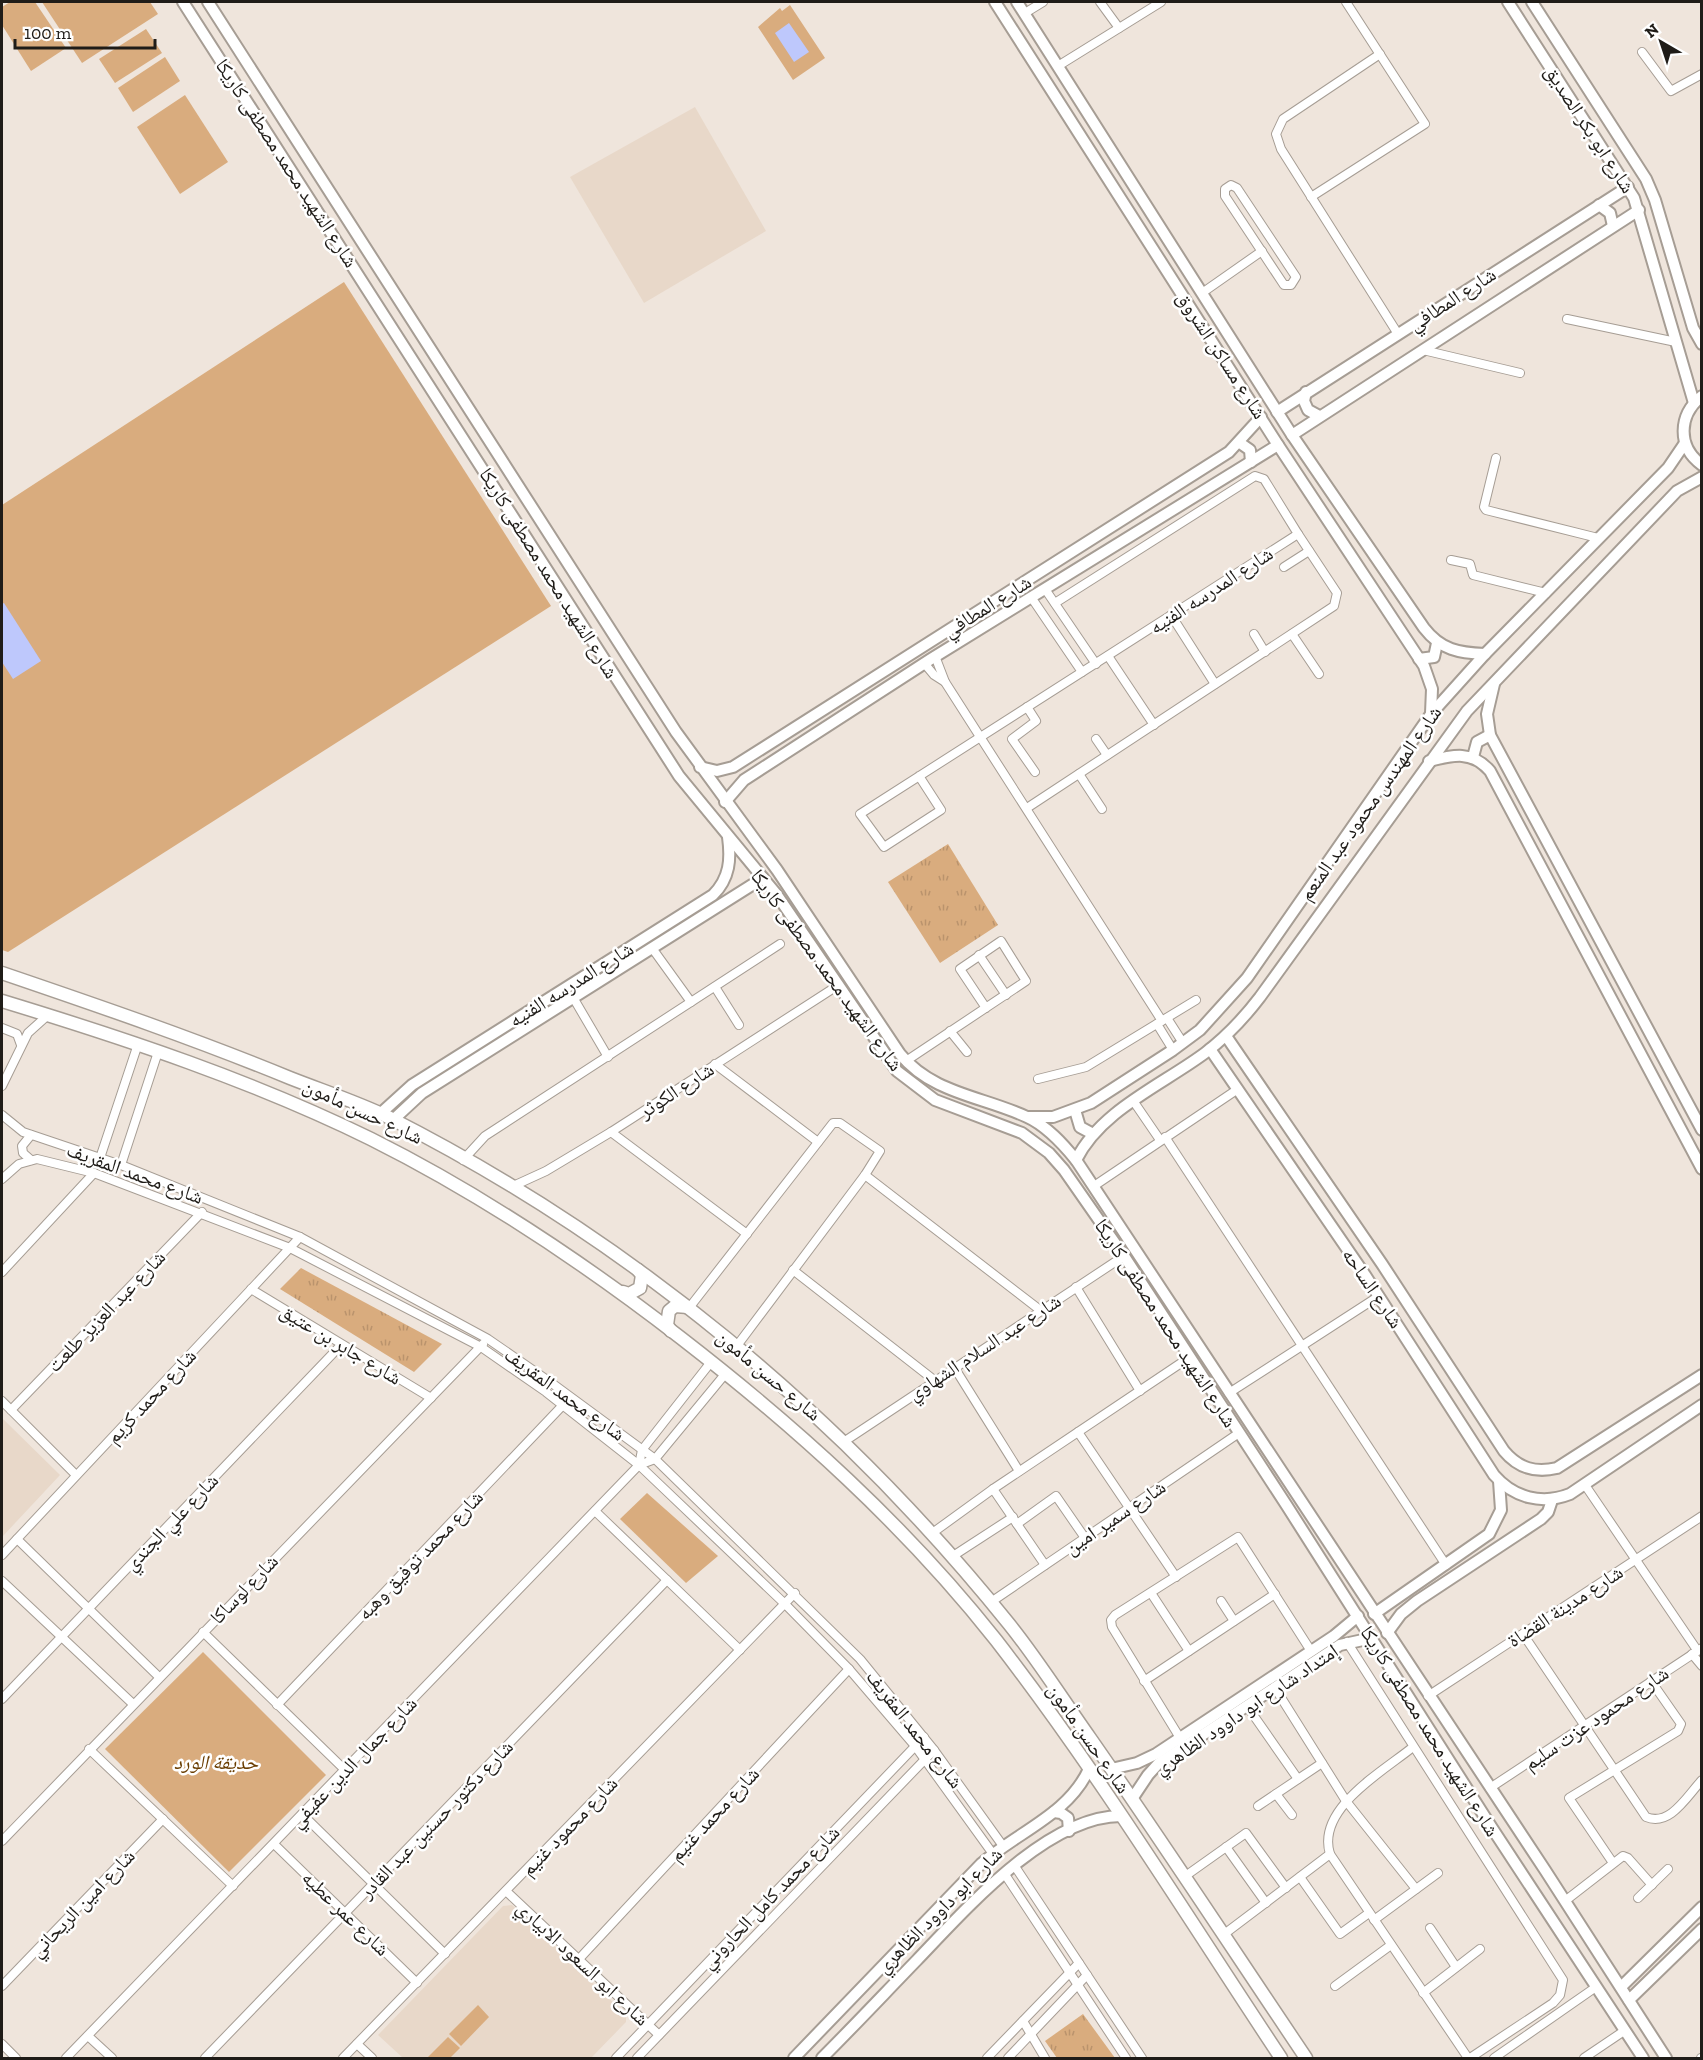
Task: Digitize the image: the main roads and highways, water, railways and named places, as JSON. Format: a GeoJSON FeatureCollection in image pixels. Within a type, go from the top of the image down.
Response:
{"type":"FeatureCollection","features":[{"type":"Feature","properties":{"kind":"main road","name":"شارع حسن مأمون"},"geometry":{"type":"LineString","coordinates":[[2,973],[195,1039],[393,1120],[511,1187],[638,1270],[736,1347],[845,1441],[953,1556],[1013,1629],[1132,1799],[1306,2058]]}},
{"type":"Feature","properties":{"kind":"main road","name":"شارع حسن مأمون"},"geometry":{"type":"LineString","coordinates":[[2,1001],[138,1044],[246,1084],[375,1141],[488,1204],[622,1292],[726,1373],[822,1453],[897,1529],[995,1640],[1089,1769],[1281,2058]]}},
{"type":"Feature","properties":{"kind":"main road"},"geometry":{"type":"LineString","coordinates":[[622,1292],[629,1294],[640,1288],[642,1275],[638,1270]]}},
{"type":"Feature","properties":{"kind":"main road"},"geometry":{"type":"LineString","coordinates":[[671,1331],[667,1325],[669,1311],[675,1306],[689,1308]]}},
{"type":"Feature","properties":{"kind":"water"},"geometry":{"type":"Polygon","coordinates":[[[789,23],[809,52],[794,62],[775,33],[789,23]]]}},
{"type":"Feature","properties":{"kind":"water"},"geometry":{"type":"Polygon","coordinates":[[[4,603],[41,661],[13,679],[2,662],[2,604],[4,603]]]}},
{"type":"Feature","properties":{"kind":"park label","name":"حديقة الورد"},"geometry":{"type":"Point","coordinates":[216,1762]}}]}
